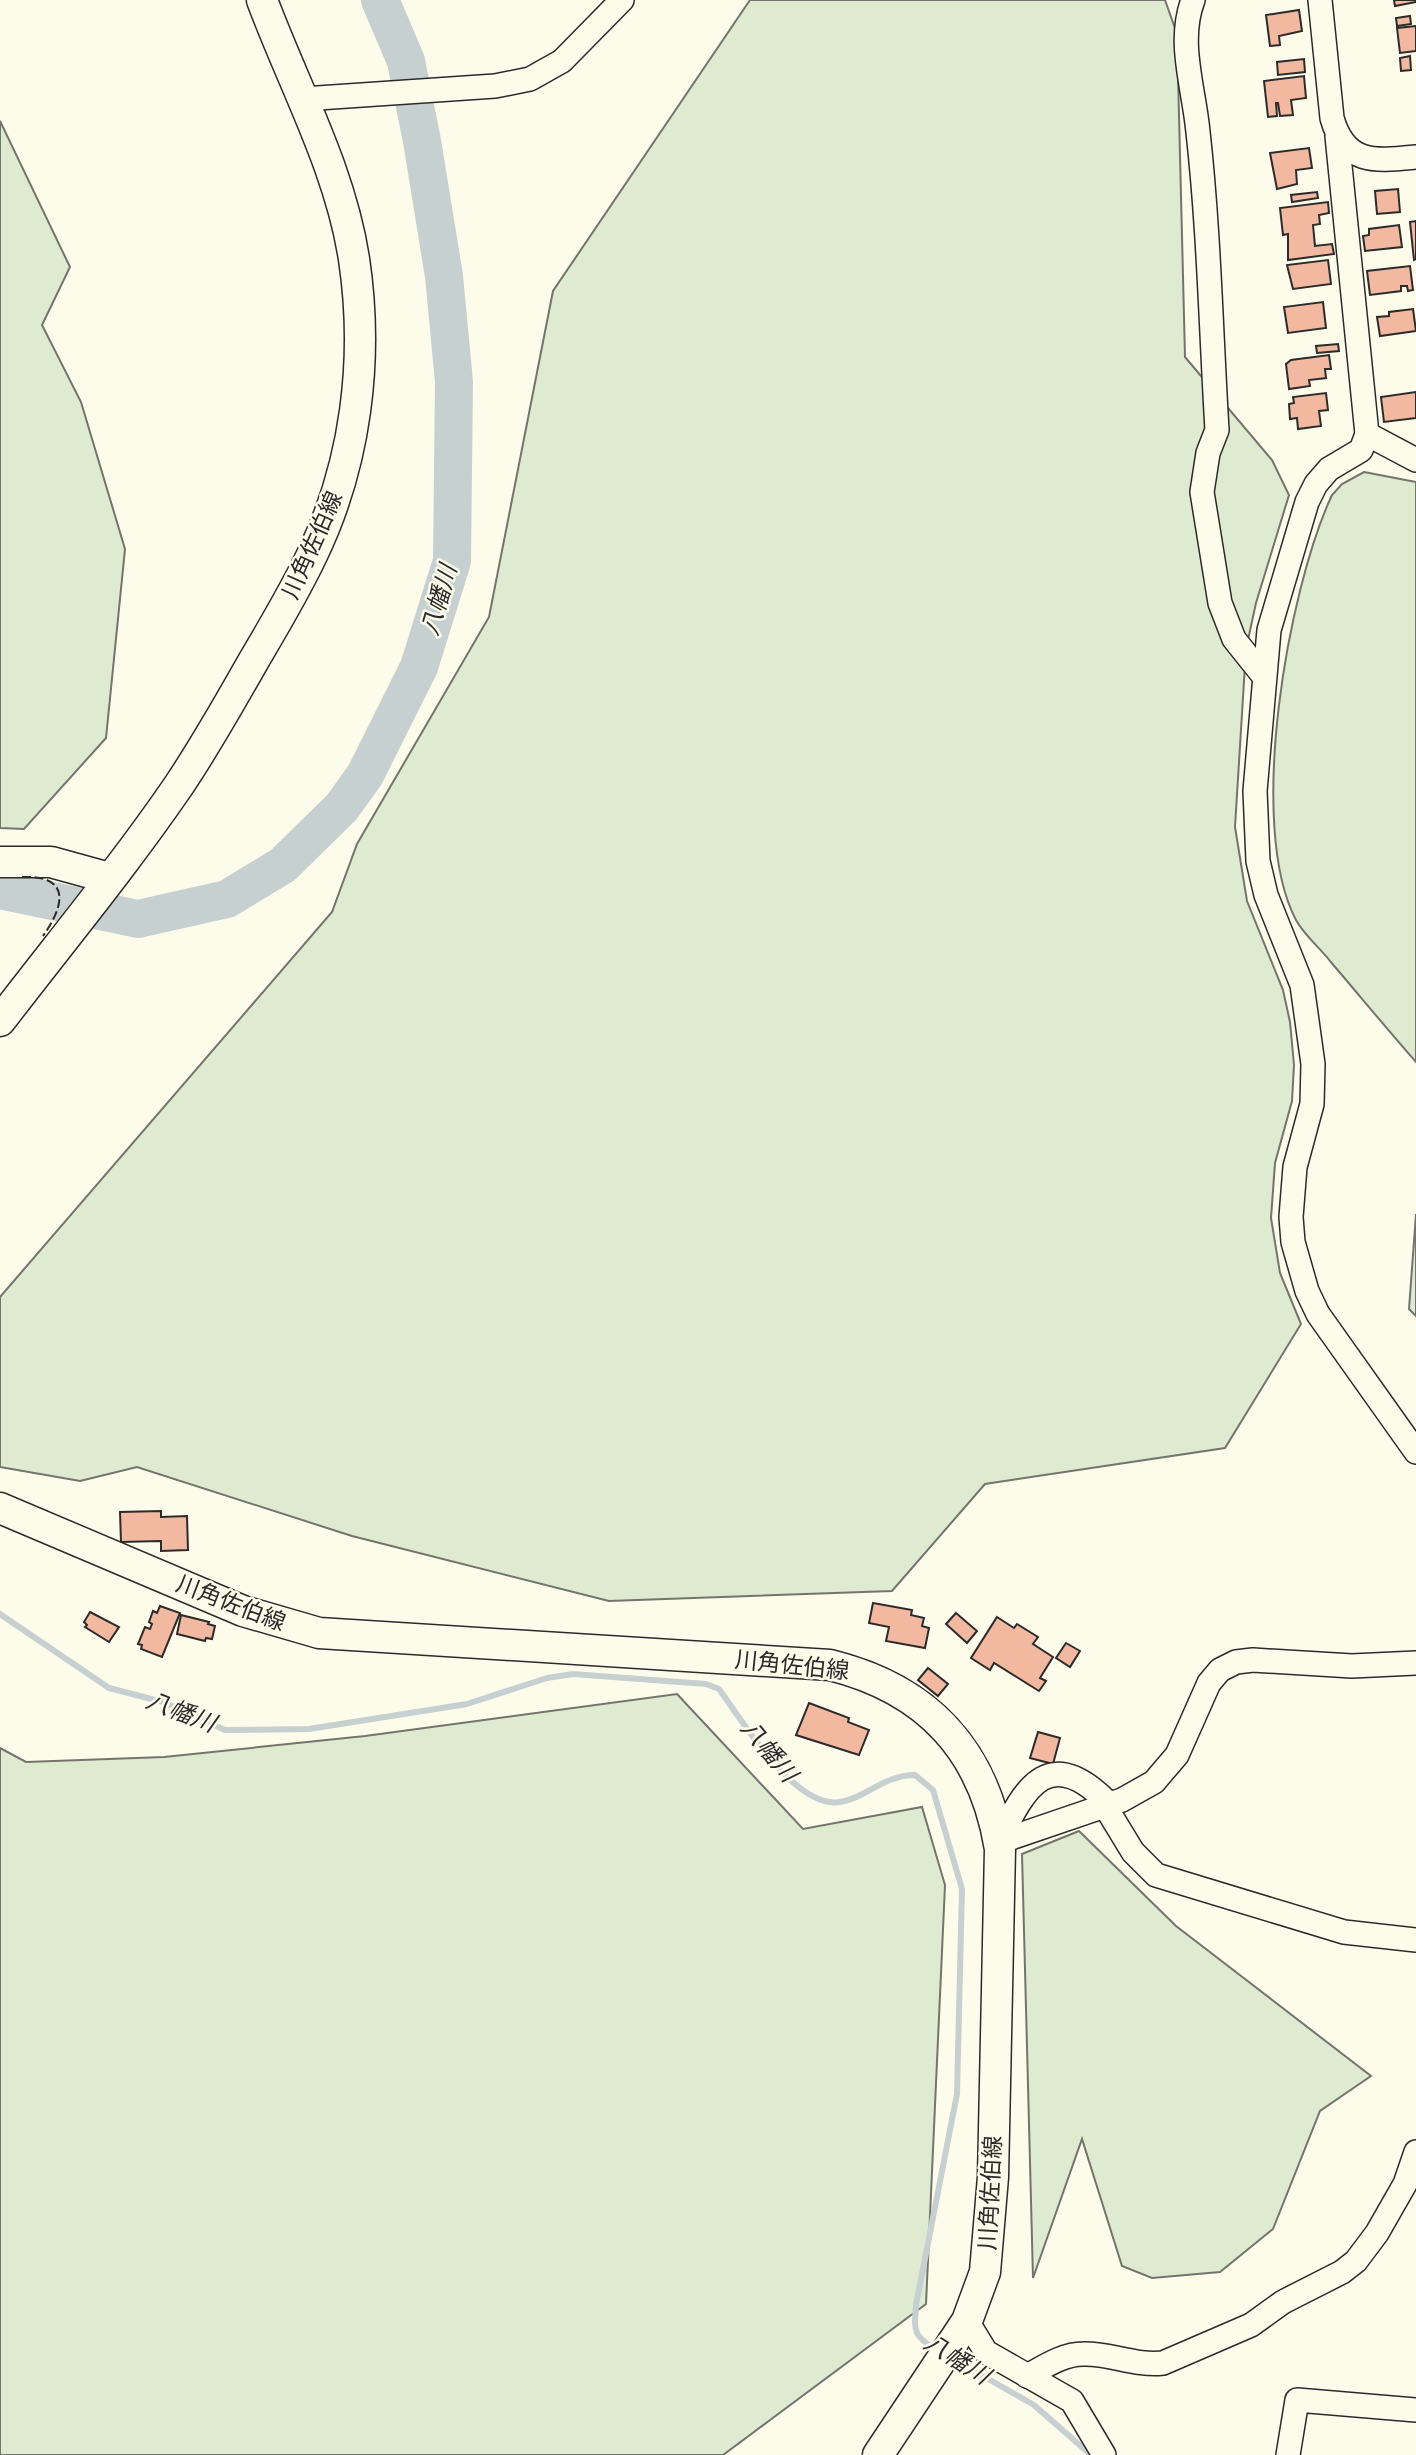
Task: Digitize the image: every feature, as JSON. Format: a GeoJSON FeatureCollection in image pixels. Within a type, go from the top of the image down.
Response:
{"type":"FeatureCollection","features":[{"type":"Feature","properties":{"kind":"main road","name":"川角佐伯線"},"geometry":{"type":"LineString","coordinates":[[0,1021],[108,880],[202,750],[295,587],[327,518],[346,458],[360,370],[359,294],[343,207],[303,99],[262,0]]}},
{"type":"Feature","properties":{"kind":"main road"},"geometry":{"type":"LineString","coordinates":[[0,862],[51,862],[108,880]]}},
{"type":"Feature","properties":{"kind":"main road","name":"川角佐伯線"},"geometry":{"type":"LineString","coordinates":[[5,1515],[243,1611],[319,1633],[805,1662],[854,1671],[898,1690],[919,1704],[954,1737],[990,1801],[999,1842],[993,2177],[985,2272],[962,2330],[878,2455]]}},
{"type":"Feature","properties":{"kind":"street"},"geometry":{"type":"LineString","coordinates":[[303,99],[513,84],[547,71],[575,49],[622,0]]}},
{"type":"Feature","properties":{"kind":"street"},"geometry":{"type":"LineString","coordinates":[[1194,0],[1187,17],[1186,44],[1199,132],[1217,430],[1208,453],[1202,492],[1217,590],[1234,639],[1262,674]]}},
{"type":"Feature","properties":{"kind":"street"},"geometry":{"type":"LineString","coordinates":[[1320,0],[1332,118],[1337,136],[1367,434],[1361,450],[1329,469],[1316,484],[1307,502],[1269,630],[1262,674],[1255,791],[1258,861],[1266,895],[1302,985],[1313,1064],[1311,1104],[1294,1167],[1291,1217],[1293,1242],[1307,1291],[1318,1314],[1416,1452]]}},
{"type":"Feature","properties":{"kind":"street"},"geometry":{"type":"LineString","coordinates":[[1337,136],[1349,150],[1365,159],[1416,157]]}},
{"type":"Feature","properties":{"kind":"street"},"geometry":{"type":"LineString","coordinates":[[1367,434],[1416,460]]}},
{"type":"Feature","properties":{"kind":"street"},"geometry":{"type":"LineString","coordinates":[[999,1842],[1139,1793],[1167,1770],[1185,1739],[1209,1683],[1220,1670],[1236,1662],[1253,1660],[1352,1666],[1416,1663]]}},
{"type":"Feature","properties":{"kind":"street"},"geometry":{"type":"LineString","coordinates":[[999,1842],[1016,1804],[1026,1789],[1040,1779],[1056,1775],[1074,1777],[1094,1789],[1107,1805],[1133,1852],[1156,1875],[1344,1932],[1416,1940]]}},
{"type":"Feature","properties":{"kind":"street"},"geometry":{"type":"LineString","coordinates":[[1027,2376],[1060,2359],[1083,2354],[1138,2364],[1163,2362],[1256,2322],[1283,2302],[1342,2272],[1356,2261],[1377,2233],[1405,2183],[1416,2152]]}},
{"type":"Feature","properties":{"kind":"street"},"geometry":{"type":"LineString","coordinates":[[962,2330],[986,2353],[1072,2401],[1104,2455]]}},
{"type":"Feature","properties":{"kind":"street"},"geometry":{"type":"LineString","coordinates":[[1288,2455],[1297,2400],[1416,2410]]}},
{"type":"Feature","properties":{"kind":"green space"},"geometry":{"type":"Polygon","coordinates":[[[750,0],[1165,0],[1177,34],[1185,357],[1272,460],[1289,495],[1256,603],[1246,649],[1235,827],[1247,901],[1283,990],[1290,1022],[1294,1065],[1292,1101],[1275,1163],[1271,1218],[1280,1273],[1301,1324],[1225,1448],[985,1484],[892,1591],[609,1601],[352,1536],[137,1467],[80,1481],[0,1467],[0,1297],[332,912],[357,844],[489,617],[553,291],[750,0]]]}},
{"type":"Feature","properties":{"kind":"green space"},"geometry":{"type":"Polygon","coordinates":[[[0,121],[70,267],[42,325],[81,402],[125,549],[106,738],[24,829],[0,828],[0,121]]]}},
{"type":"Feature","properties":{"kind":"green space"},"geometry":{"type":"Polygon","coordinates":[[[1364,472],[1416,482],[1416,1062],[1296,920],[1281,878],[1274,827],[1274,769],[1279,707],[1288,646],[1301,588],[1316,536],[1332,495],[1342,484],[1364,472]]]}},
{"type":"Feature","properties":{"kind":"green space"},"geometry":{"type":"Polygon","coordinates":[[[1416,1214],[1416,1316],[1409,1309],[1416,1214]]]}},
{"type":"Feature","properties":{"kind":"green space"},"geometry":{"type":"Polygon","coordinates":[[[677,1694],[803,1829],[922,1807],[945,1885],[926,2304],[723,2455],[0,2455],[0,1748],[26,1762],[164,1757],[365,1736],[677,1694]]]}},
{"type":"Feature","properties":{"kind":"green space"},"geometry":{"type":"Polygon","coordinates":[[[1079,1831],[1176,1926],[1371,2076],[1320,2111],[1273,2229],[1220,2272],[1152,2278],[1122,2266],[1082,2139],[1033,2278],[1022,1854],[1079,1831]]]}},
{"type":"Feature","properties":{"kind":"building"},"geometry":{"type":"Polygon","coordinates":[[[1394,0],[1416,0],[1416,2],[1395,6],[1394,0]]]}},
{"type":"Feature","properties":{"kind":"building"},"geometry":{"type":"Polygon","coordinates":[[[1299,10],[1302,31],[1279,36],[1280,45],[1270,46],[1266,15],[1299,10]]]}},
{"type":"Feature","properties":{"kind":"building"},"geometry":{"type":"Polygon","coordinates":[[[1410,16],[1411,24],[1397,26],[1396,18],[1410,16]]]}},
{"type":"Feature","properties":{"kind":"building"},"geometry":{"type":"Polygon","coordinates":[[[1416,26],[1416,51],[1400,53],[1397,28],[1416,26]]]}},
{"type":"Feature","properties":{"kind":"building"},"geometry":{"type":"Polygon","coordinates":[[[1410,56],[1411,70],[1401,71],[1400,58],[1410,56]]]}},
{"type":"Feature","properties":{"kind":"building"},"geometry":{"type":"Polygon","coordinates":[[[1304,59],[1305,72],[1278,75],[1277,62],[1304,59]]]}},
{"type":"Feature","properties":{"kind":"building"},"geometry":{"type":"Polygon","coordinates":[[[1304,76],[1306,98],[1291,100],[1293,115],[1280,116],[1276,103],[1277,116],[1268,117],[1264,81],[1304,76]]]}},
{"type":"Feature","properties":{"kind":"building"},"geometry":{"type":"Polygon","coordinates":[[[1309,148],[1312,168],[1296,170],[1297,184],[1277,189],[1270,153],[1309,148]]]}},
{"type":"Feature","properties":{"kind":"building"},"geometry":{"type":"Polygon","coordinates":[[[1398,189],[1400,212],[1377,214],[1375,191],[1398,189]]]}},
{"type":"Feature","properties":{"kind":"building"},"geometry":{"type":"Polygon","coordinates":[[[1317,192],[1318,198],[1292,202],[1291,195],[1317,192]]]}},
{"type":"Feature","properties":{"kind":"building"},"geometry":{"type":"Polygon","coordinates":[[[1328,202],[1329,213],[1319,215],[1320,224],[1313,225],[1315,246],[1332,244],[1334,254],[1288,260],[1288,234],[1283,235],[1280,208],[1328,202]]]}},
{"type":"Feature","properties":{"kind":"building"},"geometry":{"type":"Polygon","coordinates":[[[1416,221],[1416,259],[1414,260],[1410,222],[1416,221]]]}},
{"type":"Feature","properties":{"kind":"building"},"geometry":{"type":"Polygon","coordinates":[[[1399,225],[1402,247],[1365,251],[1363,236],[1369,235],[1369,229],[1399,225]]]}},
{"type":"Feature","properties":{"kind":"building"},"geometry":{"type":"Polygon","coordinates":[[[1328,260],[1331,284],[1293,289],[1287,265],[1328,260]]]}},
{"type":"Feature","properties":{"kind":"building"},"geometry":{"type":"Polygon","coordinates":[[[1410,266],[1413,290],[1408,291],[1407,286],[1401,286],[1401,291],[1370,295],[1367,271],[1410,266]]]}},
{"type":"Feature","properties":{"kind":"building"},"geometry":{"type":"Polygon","coordinates":[[[1323,302],[1326,328],[1288,333],[1284,307],[1323,302]]]}},
{"type":"Feature","properties":{"kind":"building"},"geometry":{"type":"Polygon","coordinates":[[[1413,309],[1416,331],[1380,336],[1377,317],[1389,316],[1389,312],[1413,309]]]}},
{"type":"Feature","properties":{"kind":"building"},"geometry":{"type":"Polygon","coordinates":[[[1338,344],[1339,351],[1317,353],[1316,346],[1338,344]]]}},
{"type":"Feature","properties":{"kind":"building"},"geometry":{"type":"Polygon","coordinates":[[[1329,355],[1331,369],[1325,369],[1326,378],[1309,380],[1310,386],[1289,389],[1286,364],[1291,360],[1329,355]]]}},
{"type":"Feature","properties":{"kind":"building"},"geometry":{"type":"Polygon","coordinates":[[[1416,392],[1416,418],[1384,422],[1381,397],[1416,392]]]}},
{"type":"Feature","properties":{"kind":"building"},"geometry":{"type":"Polygon","coordinates":[[[1326,393],[1328,410],[1319,411],[1321,426],[1298,429],[1297,418],[1290,419],[1289,404],[1294,403],[1293,397],[1326,393]]]}},
{"type":"Feature","properties":{"kind":"building"},"geometry":{"type":"Polygon","coordinates":[[[161,1511],[161,1517],[187,1516],[188,1550],[161,1551],[161,1541],[121,1542],[120,1512],[161,1511]]]}},
{"type":"Feature","properties":{"kind":"building"},"geometry":{"type":"Polygon","coordinates":[[[873,1603],[912,1610],[911,1615],[924,1618],[922,1626],[929,1628],[925,1648],[886,1641],[889,1627],[869,1623],[873,1603]]]}},
{"type":"Feature","properties":{"kind":"building"},"geometry":{"type":"Polygon","coordinates":[[[160,1606],[180,1613],[162,1657],[141,1649],[142,1645],[138,1644],[145,1627],[150,1629],[152,1624],[149,1622],[153,1611],[157,1613],[160,1606]]]}},
{"type":"Feature","properties":{"kind":"building"},"geometry":{"type":"Polygon","coordinates":[[[90,1612],[119,1627],[109,1642],[85,1627],[87,1625],[84,1622],[90,1612]]]}},
{"type":"Feature","properties":{"kind":"building"},"geometry":{"type":"Polygon","coordinates":[[[956,1613],[977,1631],[967,1643],[946,1624],[956,1613]]]}},
{"type":"Feature","properties":{"kind":"building"},"geometry":{"type":"Polygon","coordinates":[[[181,1615],[215,1626],[212,1639],[206,1638],[205,1641],[177,1634],[181,1615]]]}},
{"type":"Feature","properties":{"kind":"building"},"geometry":{"type":"Polygon","coordinates":[[[997,1617],[1014,1628],[1017,1624],[1038,1637],[1033,1644],[1053,1657],[1040,1678],[1046,1681],[1039,1691],[994,1663],[990,1670],[971,1658],[997,1617]]]}},
{"type":"Feature","properties":{"kind":"building"},"geometry":{"type":"Polygon","coordinates":[[[1066,1643],[1080,1651],[1070,1667],[1056,1658],[1066,1643]]]}},
{"type":"Feature","properties":{"kind":"building"},"geometry":{"type":"Polygon","coordinates":[[[928,1668],[948,1684],[938,1696],[918,1680],[928,1668]]]}},
{"type":"Feature","properties":{"kind":"building"},"geometry":{"type":"Polygon","coordinates":[[[809,1703],[849,1718],[848,1722],[869,1730],[859,1755],[796,1735],[809,1703]]]}},
{"type":"Feature","properties":{"kind":"building"},"geometry":{"type":"Polygon","coordinates":[[[1038,1732],[1060,1738],[1053,1764],[1030,1758],[1038,1732]]]}},
{"type":"Feature","properties":{"kind":"waterway","name":"八幡川"},"geometry":{"type":"LineString","coordinates":[[0,890],[138,919],[227,899],[283,865],[342,807],[365,775],[419,667],[452,561],[454,382],[444,276],[422,141],[406,61],[380,0]]}},
{"type":"Feature","properties":{"kind":"waterway","name":"八幡川"},"geometry":{"type":"LineString","coordinates":[[0,1614],[109,1688],[163,1702],[225,1730],[309,1729],[467,1704],[547,1678],[573,1674],[706,1684],[719,1689],[756,1741],[788,1778],[805,1792],[823,1801],[850,1800],[884,1782],[915,1775],[933,1790],[962,1889],[957,2094],[915,2314],[915,2327],[919,2337],[937,2350]]}},
{"type":"Feature","properties":{"kind":"waterway","name":"八幡川"},"geometry":{"type":"LineString","coordinates":[[953,2359],[1034,2405],[1091,2455]]}},
{"type":"Feature","properties":{"kind":"fence"},"geometry":{"type":"LineString","coordinates":[[22,877],[49,881],[59,894],[56,913],[43,936]]}}]}
